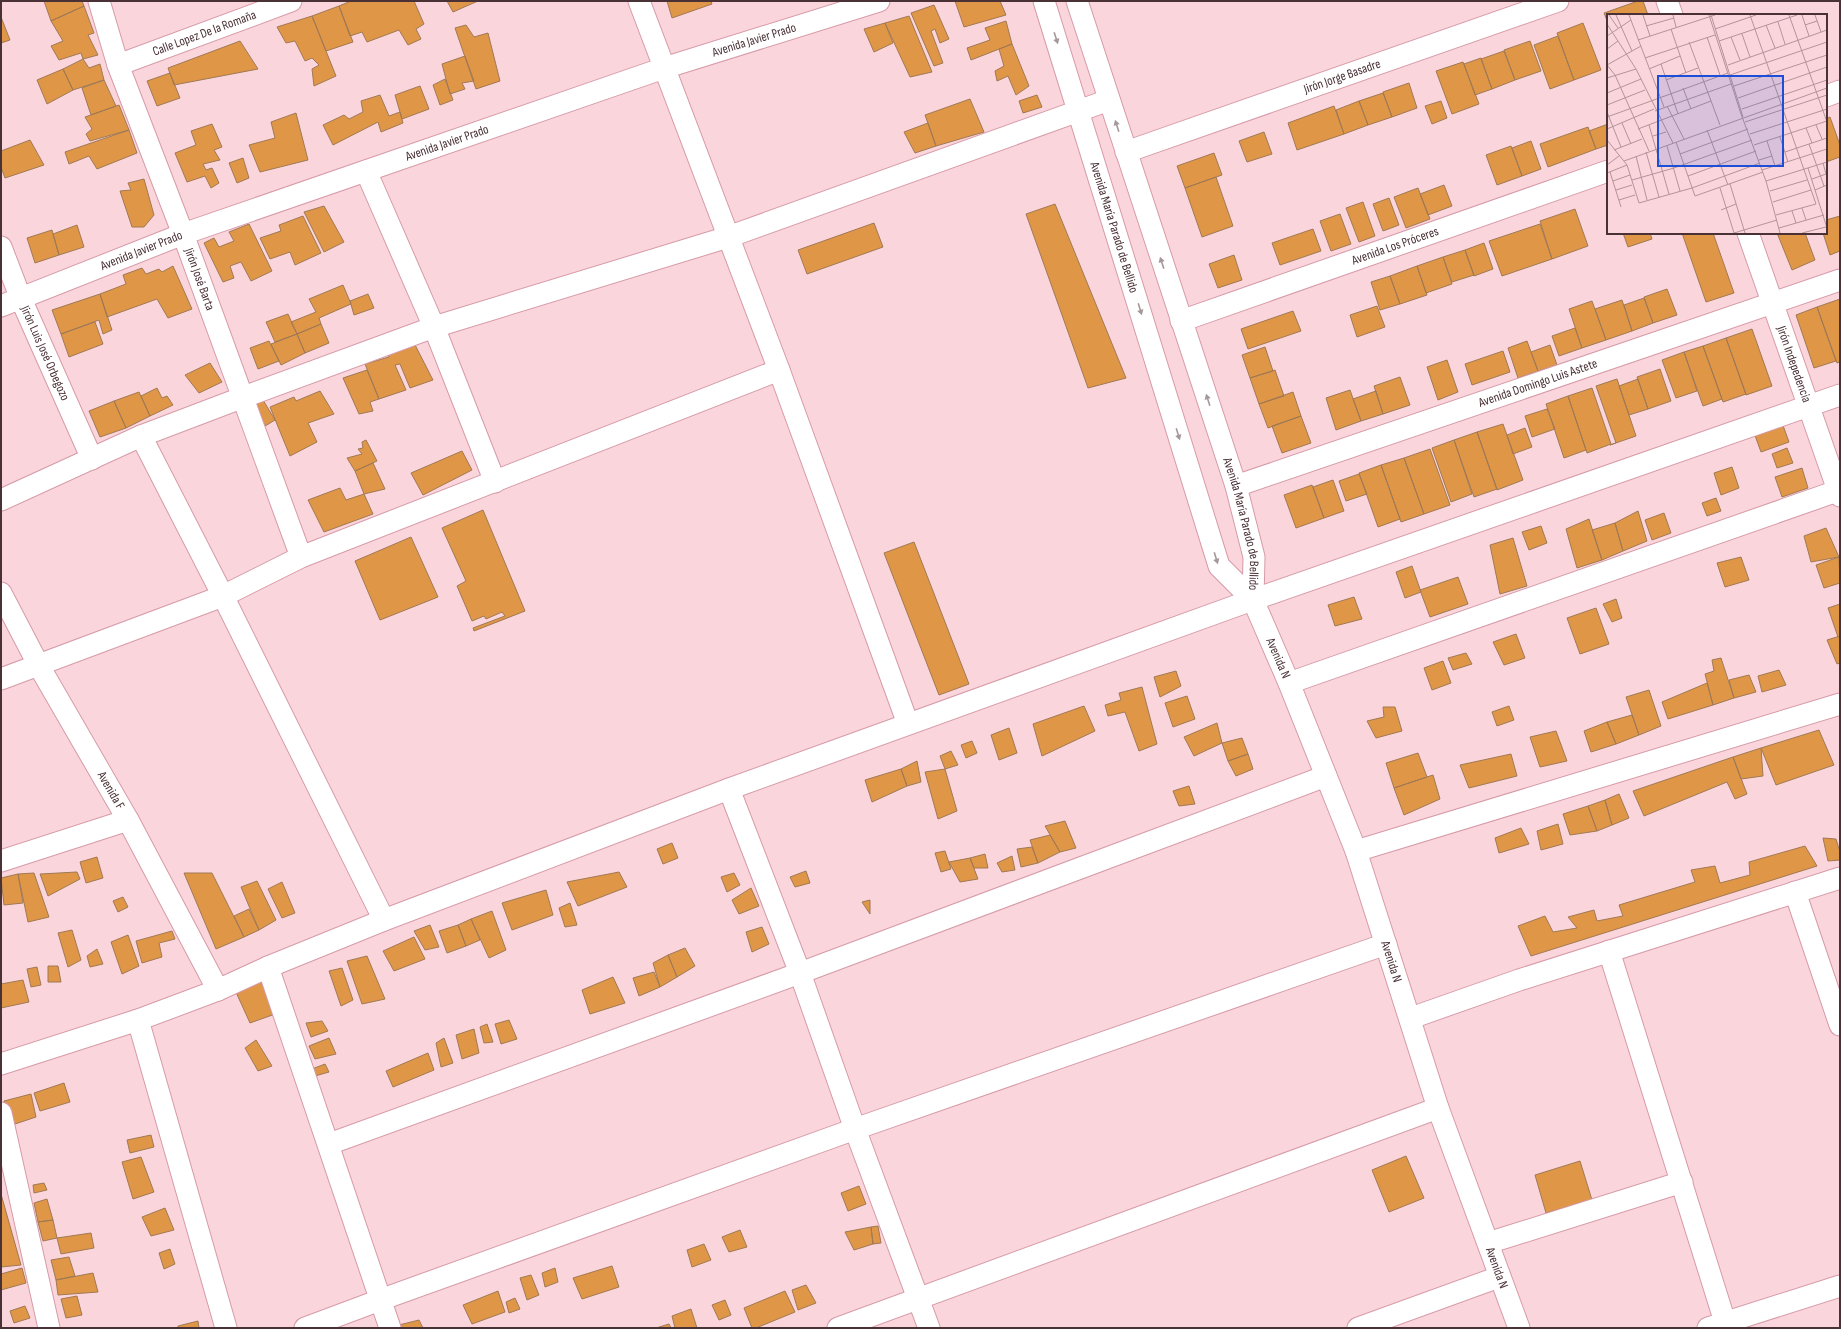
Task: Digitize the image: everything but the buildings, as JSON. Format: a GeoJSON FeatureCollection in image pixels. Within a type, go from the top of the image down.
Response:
{"type":"FeatureCollection","features":[{"type":"Feature","properties":{"kind":"street","name":"Jirón José Barta"},"geometry":{"type":"LineString","coordinates":[[99,1],[118,65],[183,234],[241,398],[301,557]]}},
{"type":"Feature","properties":{"kind":"street","name":"Calle Lopez De la Romaña"},"geometry":{"type":"LineString","coordinates":[[118,65],[291,1]]}},
{"type":"Feature","properties":{"kind":"street"},"geometry":{"type":"LineString","coordinates":[[639,1],[779,370],[908,724]]}},
{"type":"Feature","properties":{"kind":"street","name":"Avenida Javier Prado"},"geometry":{"type":"LineString","coordinates":[[1,306],[183,234],[664,68],[879,1]]}},
{"type":"Feature","properties":{"kind":"street","name":"Avenida María Parado de Bellido"},"geometry":{"type":"LineString","coordinates":[[1044,1],[1080,111],[1219,566],[1253,600]]}},
{"type":"Feature","properties":{"kind":"street","name":"Avenida María Parado de Bellido"},"geometry":{"type":"LineString","coordinates":[[1077,1],[1236,486],[1254,557],[1253,600]]}},
{"type":"Feature","properties":{"kind":"street","name":"Jirón Jorge Basadre"},"geometry":{"type":"LineString","coordinates":[[1126,152],[1558,1]]}},
{"type":"Feature","properties":{"kind":"street"},"geometry":{"type":"LineString","coordinates":[[1667,1],[1672,14]]}},
{"type":"Feature","properties":{"kind":"street"},"geometry":{"type":"LineString","coordinates":[[1827,96],[1840,91]]}},
{"type":"Feature","properties":{"kind":"street"},"geometry":{"type":"LineString","coordinates":[[1,500],[141,436],[434,327],[728,237],[1109,100]]}},
{"type":"Feature","properties":{"kind":"street","name":"Avenida Los Próceres"},"geometry":{"type":"LineString","coordinates":[[1182,321],[1607,170]]}},
{"type":"Feature","properties":{"kind":"street"},"geometry":{"type":"LineString","coordinates":[[366,171],[434,327],[495,482]]}},
{"type":"Feature","properties":{"kind":"street","name":"Jirón Indepedencia"},"geometry":{"type":"LineString","coordinates":[[1748,234],[1839,492]]}},
{"type":"Feature","properties":{"kind":"street","name":"Jirón Luis José Orbegozo"},"geometry":{"type":"LineString","coordinates":[[1,247],[21,299],[92,459]]}},
{"type":"Feature","properties":{"kind":"street","name":"Avenida Domingo Luis Astete"},"geometry":{"type":"LineString","coordinates":[[1236,486],[1840,280]]}},
{"type":"Feature","properties":{"kind":"street"},"geometry":{"type":"LineString","coordinates":[[1,679],[224,596],[301,557],[779,370]]}},
{"type":"Feature","properties":{"kind":"street"},"geometry":{"type":"LineString","coordinates":[[1,1064],[138,1020],[218,990],[384,920],[729,789],[1253,600],[1840,396]]}},
{"type":"Feature","properties":{"kind":"street"},"geometry":{"type":"LineString","coordinates":[[141,436],[224,596],[384,920]]}},
{"type":"Feature","properties":{"kind":"street"},"geometry":{"type":"LineString","coordinates":[[1290,683],[1839,492]]}},
{"type":"Feature","properties":{"kind":"street","name":"Avenida F"},"geometry":{"type":"LineString","coordinates":[[1,593],[39,666],[128,820],[218,990]]}},
{"type":"Feature","properties":{"kind":"street","name":"Avenida N"},"geometry":{"type":"LineString","coordinates":[[1253,600],[1290,683],[1356,851],[1411,1018],[1438,1108],[1519,1328]]}},
{"type":"Feature","properties":{"kind":"street"},"geometry":{"type":"LineString","coordinates":[[1356,851],[1840,704]]}},
{"type":"Feature","properties":{"kind":"street"},"geometry":{"type":"LineString","coordinates":[[329,1144],[800,973],[1326,776]]}},
{"type":"Feature","properties":{"kind":"street"},"geometry":{"type":"LineString","coordinates":[[729,789],[800,973],[855,1129],[929,1328]]}},
{"type":"Feature","properties":{"kind":"street"},"geometry":{"type":"LineString","coordinates":[[1,861],[128,820]]}},
{"type":"Feature","properties":{"kind":"street"},"geometry":{"type":"LineString","coordinates":[[1411,1018],[1519,980],[1840,878]]}},
{"type":"Feature","properties":{"kind":"street"},"geometry":{"type":"LineString","coordinates":[[1795,892],[1840,1025]]}},
{"type":"Feature","properties":{"kind":"street"},"geometry":{"type":"LineString","coordinates":[[305,1328],[855,1129],[1386,944]]}},
{"type":"Feature","properties":{"kind":"street"},"geometry":{"type":"LineString","coordinates":[[1609,951],[1682,1182],[1717,1325],[1840,1286]]}},
{"type":"Feature","properties":{"kind":"street"},"geometry":{"type":"LineString","coordinates":[[268,968],[329,1144],[390,1328]]}},
{"type":"Feature","properties":{"kind":"street"},"geometry":{"type":"LineString","coordinates":[[138,1020],[226,1328]]}},
{"type":"Feature","properties":{"kind":"street"},"geometry":{"type":"LineString","coordinates":[[838,1328],[1438,1108]]}},
{"type":"Feature","properties":{"kind":"street"},"geometry":{"type":"LineString","coordinates":[[1,1113],[49,1328]]}},
{"type":"Feature","properties":{"kind":"street"},"geometry":{"type":"LineString","coordinates":[[1488,1243],[1682,1182]]}},
{"type":"Feature","properties":{"kind":"street"},"geometry":{"type":"LineString","coordinates":[[1358,1328],[1499,1277]]}}]}
